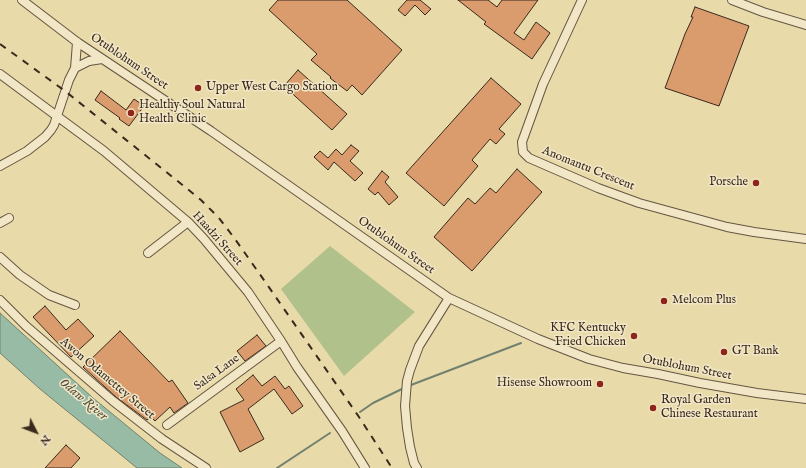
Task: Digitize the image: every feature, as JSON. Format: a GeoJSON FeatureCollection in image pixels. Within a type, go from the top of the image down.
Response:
{"type":"FeatureCollection","features":[{"type":"Feature","properties":{"kind":"street","name":"Otublohum Street"},"geometry":{"type":"LineString","coordinates":[[22,0],[77,42],[212,131],[449,298],[518,330],[589,359],[623,368],[700,384],[806,399]]}},
{"type":"Feature","properties":{"kind":"street","name":"Anomantu Crescent"},"geometry":{"type":"LineString","coordinates":[[582,0],[543,84],[522,142],[523,152],[529,158],[598,188],[639,203],[727,227],[806,240]]}},
{"type":"Feature","properties":{"kind":"street"},"geometry":{"type":"LineString","coordinates":[[732,0],[763,12],[806,25]]}},
{"type":"Feature","properties":{"kind":"street"},"geometry":{"type":"LineString","coordinates":[[0,166],[27,151],[45,137],[54,125],[69,80],[75,68],[77,42]]}},
{"type":"Feature","properties":{"kind":"street"},"geometry":{"type":"LineString","coordinates":[[75,68],[89,62],[102,59]]}},
{"type":"Feature","properties":{"kind":"street","name":"Haadzi Street"},"geometry":{"type":"LineString","coordinates":[[0,74],[104,151],[188,222],[204,239],[248,292],[366,468]]}},
{"type":"Feature","properties":{"kind":"street"},"geometry":{"type":"LineString","coordinates":[[0,223],[9,218]]}},
{"type":"Feature","properties":{"kind":"street"},"geometry":{"type":"LineString","coordinates":[[148,253],[188,222]]}},
{"type":"Feature","properties":{"kind":"street"},"geometry":{"type":"LineString","coordinates":[[0,257],[20,275],[49,295],[75,305]]}},
{"type":"Feature","properties":{"kind":"street"},"geometry":{"type":"LineString","coordinates":[[417,468],[414,463],[407,428],[405,406],[407,381],[419,346],[449,298]]}},
{"type":"Feature","properties":{"kind":"street","name":"Awon Odamettey Street"},"geometry":{"type":"LineString","coordinates":[[0,300],[26,326],[113,402],[162,439],[206,468]]}},
{"type":"Feature","properties":{"kind":"street","name":"Salsa Lane"},"geometry":{"type":"LineString","coordinates":[[166,425],[282,341]]}},
{"type":"Feature","properties":{"kind":"shaded area"},"geometry":{"type":"Polygon","coordinates":[[[330,246],[415,312],[344,376],[281,289],[330,246]]]}},
{"type":"Feature","properties":{"kind":"water","name":"Odaw River"},"geometry":{"type":"Polygon","coordinates":[[[0,313],[93,398],[160,453],[182,468],[137,468],[40,389],[0,353],[0,313]]]}},
{"type":"Feature","properties":{"kind":"building"},"geometry":{"type":"Polygon","coordinates":[[[278,0],[347,0],[402,50],[362,95],[352,85],[347,91],[330,78],[331,77],[311,60],[317,54],[269,10],[278,0]]]}},
{"type":"Feature","properties":{"kind":"building"},"geometry":{"type":"Polygon","coordinates":[[[407,0],[420,0],[431,9],[425,15],[415,5],[405,16],[398,10],[407,0]]]}},
{"type":"Feature","properties":{"kind":"building"},"geometry":{"type":"Polygon","coordinates":[[[458,0],[488,0],[497,7],[502,0],[538,0],[514,33],[524,40],[536,22],[550,33],[532,59],[484,24],[486,22],[458,0]]]}},
{"type":"Feature","properties":{"kind":"building"},"geometry":{"type":"Polygon","coordinates":[[[695,7],[749,26],[719,106],[665,88],[685,34],[693,17],[691,17],[695,7]]]}},
{"type":"Feature","properties":{"kind":"building"},"geometry":{"type":"Polygon","coordinates":[[[298,70],[347,114],[332,130],[284,86],[298,70]]]}},
{"type":"Feature","properties":{"kind":"building"},"geometry":{"type":"Polygon","coordinates":[[[491,78],[521,104],[499,129],[505,134],[496,144],[490,139],[472,160],[478,166],[444,206],[406,173],[491,78]]]}},
{"type":"Feature","properties":{"kind":"building"},"geometry":{"type":"Polygon","coordinates":[[[101,91],[126,110],[134,99],[144,106],[129,126],[95,100],[101,91]]]}},
{"type":"Feature","properties":{"kind":"building"},"geometry":{"type":"Polygon","coordinates":[[[351,145],[359,151],[350,161],[363,173],[355,181],[334,162],[328,170],[314,157],[320,151],[328,158],[336,149],[342,155],[351,145]]]}},
{"type":"Feature","properties":{"kind":"building"},"geometry":{"type":"Polygon","coordinates":[[[517,169],[542,192],[472,271],[434,237],[468,198],[475,204],[490,188],[496,193],[517,169]]]}},
{"type":"Feature","properties":{"kind":"building"},"geometry":{"type":"Polygon","coordinates":[[[382,171],[389,177],[385,182],[398,197],[389,205],[378,192],[375,195],[368,189],[382,171]]]}},
{"type":"Feature","properties":{"kind":"building"},"geometry":{"type":"Polygon","coordinates":[[[45,306],[66,330],[78,319],[94,336],[71,357],[33,317],[45,306]]]}},
{"type":"Feature","properties":{"kind":"building"},"geometry":{"type":"Polygon","coordinates":[[[120,331],[169,382],[172,380],[188,403],[174,413],[170,407],[155,421],[151,417],[147,420],[116,397],[83,367],[120,331]]]}},
{"type":"Feature","properties":{"kind":"building"},"geometry":{"type":"Polygon","coordinates":[[[257,335],[266,346],[245,361],[237,351],[257,335]]]}},
{"type":"Feature","properties":{"kind":"building"},"geometry":{"type":"Polygon","coordinates":[[[253,375],[262,386],[275,376],[285,389],[289,386],[303,406],[292,414],[274,389],[248,409],[264,439],[240,452],[220,412],[244,400],[236,389],[253,375]]]}},
{"type":"Feature","properties":{"kind":"building"},"geometry":{"type":"Polygon","coordinates":[[[66,445],[80,458],[71,468],[45,468],[66,445]]]}},
{"type":"Feature","properties":{"kind":"waterway"},"geometry":{"type":"LineString","coordinates":[[411,385],[521,343]]}},
{"type":"Feature","properties":{"kind":"waterway"},"geometry":{"type":"LineString","coordinates":[[360,412],[373,403],[404,388]]}},
{"type":"Feature","properties":{"kind":"waterway"},"geometry":{"type":"LineString","coordinates":[[277,468],[330,433]]}},
{"type":"Feature","properties":{"kind":"railway"},"geometry":{"type":"LineString","coordinates":[[0,44],[65,91],[201,200],[219,218],[359,417],[392,468]]}},
{"type":"Feature","properties":{"kind":"place","name":"Upper West Cargo Station"},"geometry":{"type":"Point","coordinates":[198,88]}},
{"type":"Feature","properties":{"kind":"place","name":"Healthy Soul Natural Health Clinic"},"geometry":{"type":"Point","coordinates":[131,113]}},
{"type":"Feature","properties":{"kind":"place","name":"Porsche"},"geometry":{"type":"Point","coordinates":[756,183]}},
{"type":"Feature","properties":{"kind":"place","name":"Melcom Plus"},"geometry":{"type":"Point","coordinates":[664,301]}},
{"type":"Feature","properties":{"kind":"place","name":"KFC Kentucky Fried Chicken"},"geometry":{"type":"Point","coordinates":[634,336]}},
{"type":"Feature","properties":{"kind":"place","name":"GT Bank"},"geometry":{"type":"Point","coordinates":[724,352]}},
{"type":"Feature","properties":{"kind":"place","name":"Hisense Showroom"},"geometry":{"type":"Point","coordinates":[600,384]}},
{"type":"Feature","properties":{"kind":"place","name":"Royal Garden Chinese Restaurant"},"geometry":{"type":"Point","coordinates":[653,408]}}]}
